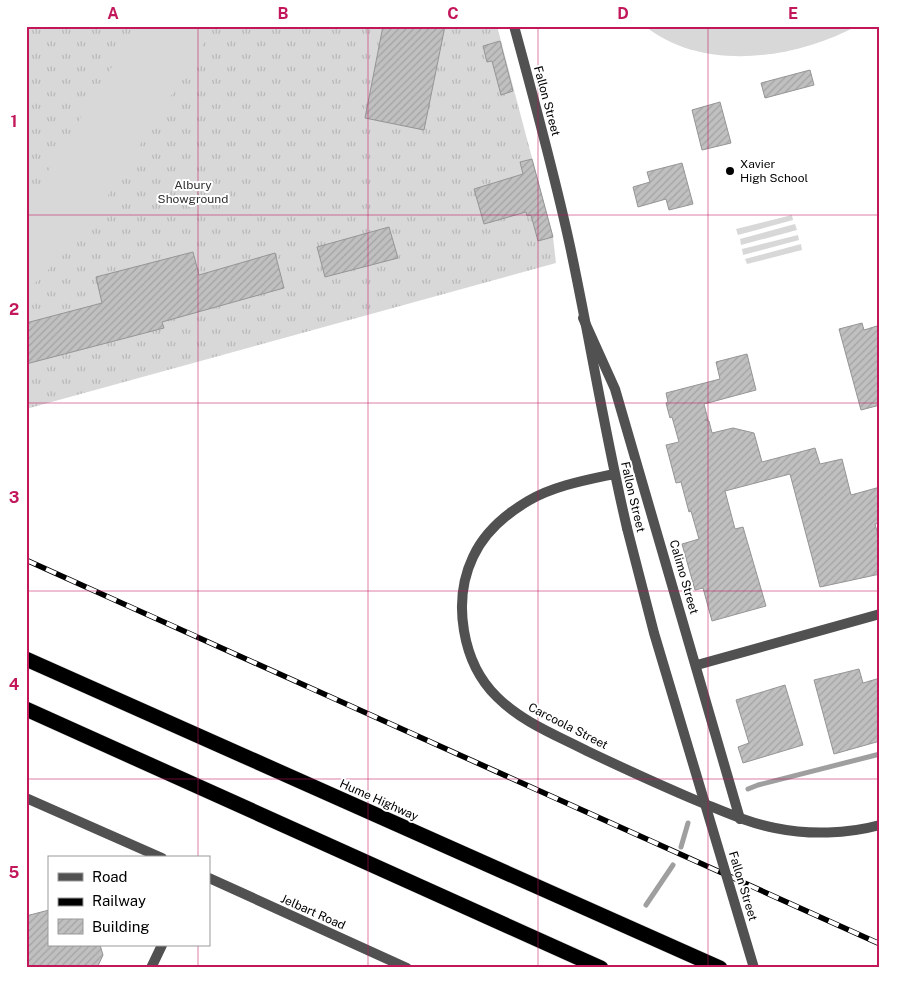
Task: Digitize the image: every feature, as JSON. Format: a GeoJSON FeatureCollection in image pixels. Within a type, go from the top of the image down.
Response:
{"type":"FeatureCollection","features":[{"type":"Feature","properties":{"kind":"highway","name":"Hume Highway"},"geometry":{"type":"LineString","coordinates":[[26,659],[720,968]]}},
{"type":"Feature","properties":{"kind":"highway"},"geometry":{"type":"LineString","coordinates":[[26,709],[600,968]]}},
{"type":"Feature","properties":{"kind":"street","name":"Fallon Street"},"geometry":{"type":"LineString","coordinates":[[514,26],[570,246],[614,474],[627,528],[654,633],[754,968]]}},
{"type":"Feature","properties":{"kind":"street","name":"Calimo Street"},"geometry":{"type":"LineString","coordinates":[[583,318],[615,390],[697,665],[740,818]]}},
{"type":"Feature","properties":{"kind":"street","name":"Carcoola Street"},"geometry":{"type":"LineString","coordinates":[[614,474],[544,493],[515,509],[491,531],[473,556],[464,588],[462,613],[465,638],[477,671],[495,696],[523,718],[643,778],[740,818],[776,828],[820,833],[880,825]]}},
{"type":"Feature","properties":{"kind":"street"},"geometry":{"type":"LineString","coordinates":[[697,665],[880,614]]}},
{"type":"Feature","properties":{"kind":"street"},"geometry":{"type":"LineString","coordinates":[[26,798],[157,856]]}},
{"type":"Feature","properties":{"kind":"street","name":"Jelbart Road"},"geometry":{"type":"LineString","coordinates":[[210,878],[407,968]]}},
{"type":"Feature","properties":{"kind":"street"},"geometry":{"type":"LineString","coordinates":[[151,968],[162,946]]}},
{"type":"Feature","properties":{"kind":"green space","name":"Albury Showground"},"geometry":{"type":"Polygon","coordinates":[[[26,26],[497,26],[553,237],[556,263],[26,409],[26,26]]]}},
{"type":"Feature","properties":{"kind":"green space"},"geometry":{"type":"Polygon","coordinates":[[[137,26],[215,26],[83,235],[36,282],[26,289],[26,202],[35,192],[137,26]]]}},
{"type":"Feature","properties":{"kind":"green space"},"geometry":{"type":"Polygon","coordinates":[[[645,26],[857,26],[806,47],[778,53],[749,56],[721,55],[694,50],[668,41],[645,26]]]}},
{"type":"Feature","properties":{"kind":"green space"},"geometry":{"type":"Polygon","coordinates":[[[792,215],[793,220],[738,235],[736,229],[792,215]]]}},
{"type":"Feature","properties":{"kind":"green space"},"geometry":{"type":"Polygon","coordinates":[[[795,224],[797,230],[741,245],[740,239],[795,224]]]}},
{"type":"Feature","properties":{"kind":"green space"},"geometry":{"type":"Polygon","coordinates":[[[798,235],[799,240],[743,255],[742,249],[798,235]]]}},
{"type":"Feature","properties":{"kind":"green space"},"geometry":{"type":"Polygon","coordinates":[[[801,244],[802,250],[747,264],[745,259],[801,244]]]}},
{"type":"Feature","properties":{"kind":"building"},"geometry":{"type":"Polygon","coordinates":[[[383,26],[445,26],[424,130],[365,118],[383,26]]]}},
{"type":"Feature","properties":{"kind":"building"},"geometry":{"type":"Polygon","coordinates":[[[500,41],[513,91],[501,95],[492,61],[487,62],[483,46],[500,41]]]}},
{"type":"Feature","properties":{"kind":"building"},"geometry":{"type":"Polygon","coordinates":[[[810,70],[814,85],[765,98],[761,83],[810,70]]]}},
{"type":"Feature","properties":{"kind":"building"},"geometry":{"type":"Polygon","coordinates":[[[720,102],[731,143],[702,150],[692,110],[720,102]]]}},
{"type":"Feature","properties":{"kind":"building"},"geometry":{"type":"Polygon","coordinates":[[[532,159],[553,237],[538,241],[531,215],[527,216],[526,212],[484,224],[474,189],[523,174],[520,162],[532,159]]]}},
{"type":"Feature","properties":{"kind":"building"},"geometry":{"type":"Polygon","coordinates":[[[682,163],[693,204],[669,210],[666,199],[638,207],[633,187],[650,182],[647,172],[682,163]]]}},
{"type":"Feature","properties":{"kind":"building"},"geometry":{"type":"Polygon","coordinates":[[[389,227],[398,258],[325,277],[317,247],[389,227]]]}},
{"type":"Feature","properties":{"kind":"building"},"geometry":{"type":"Polygon","coordinates":[[[193,252],[199,275],[275,253],[284,288],[162,322],[164,328],[26,364],[26,323],[102,303],[96,277],[193,252]]]}},
{"type":"Feature","properties":{"kind":"building"},"geometry":{"type":"Polygon","coordinates":[[[862,323],[864,330],[877,326],[880,336],[880,405],[861,410],[839,329],[862,323]]]}},
{"type":"Feature","properties":{"kind":"building"},"geometry":{"type":"Polygon","coordinates":[[[747,354],[756,390],[704,404],[708,420],[705,420],[709,421],[712,433],[733,428],[754,433],[762,462],[815,448],[820,464],[842,459],[851,495],[880,487],[880,523],[875,524],[880,542],[880,574],[820,587],[790,474],[725,491],[735,529],[743,527],[766,606],[712,621],[703,588],[695,590],[682,544],[699,539],[681,482],[676,483],[666,445],[679,442],[666,403],[668,402],[666,393],[720,379],[716,362],[747,354]]]}},
{"type":"Feature","properties":{"kind":"building"},"geometry":{"type":"Polygon","coordinates":[[[859,669],[863,683],[880,678],[880,741],[834,754],[814,680],[859,669]]]}},
{"type":"Feature","properties":{"kind":"building"},"geometry":{"type":"Polygon","coordinates":[[[785,685],[803,745],[743,763],[738,747],[749,743],[736,700],[785,685]]]}},
{"type":"Feature","properties":{"kind":"building"},"geometry":{"type":"Polygon","coordinates":[[[48,910],[48,946],[100,946],[103,955],[97,968],[26,968],[26,916],[48,910]]]}},
{"type":"Feature","properties":{"kind":"waterway"},"geometry":{"type":"LineString","coordinates":[[748,789],[880,754]]}},
{"type":"Feature","properties":{"kind":"waterway"},"geometry":{"type":"LineString","coordinates":[[681,847],[688,823]]}},
{"type":"Feature","properties":{"kind":"waterway"},"geometry":{"type":"LineString","coordinates":[[646,905],[673,865]]}},
{"type":"Feature","properties":{"kind":"railway"},"geometry":{"type":"LineString","coordinates":[[26,560],[880,944]]}},
{"type":"Feature","properties":{"kind":"place","name":"Xavier High School"},"geometry":{"type":"Point","coordinates":[730,171]}}]}
